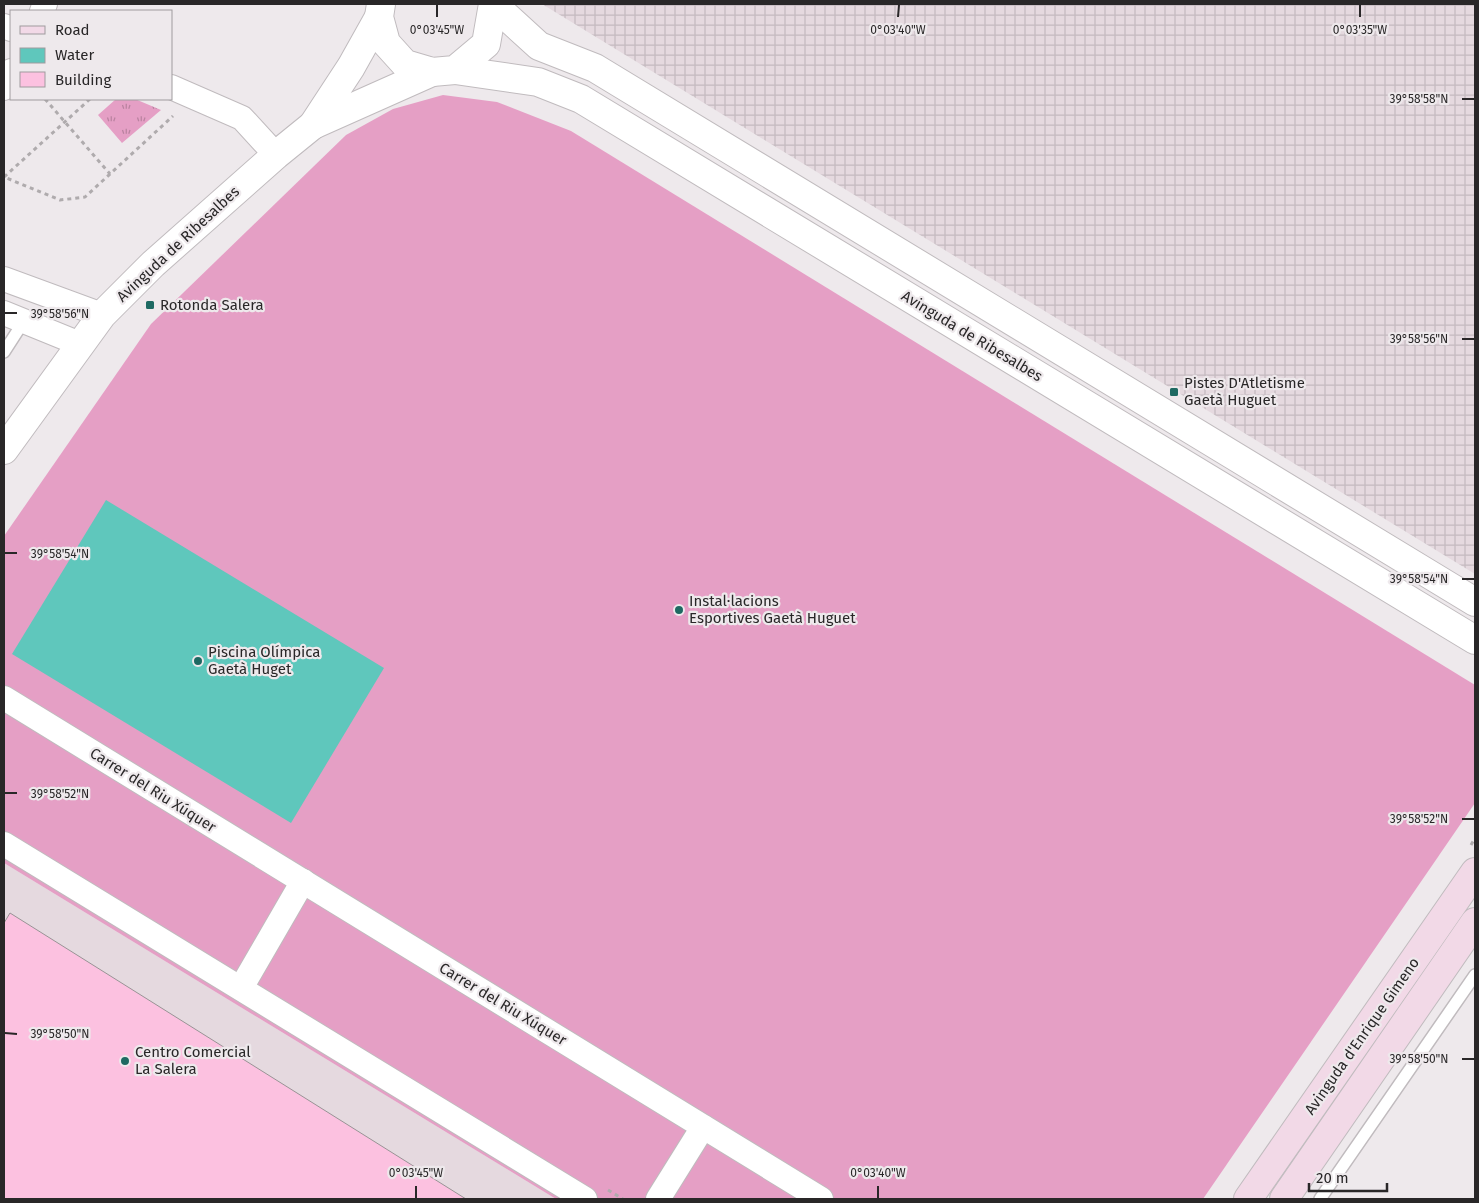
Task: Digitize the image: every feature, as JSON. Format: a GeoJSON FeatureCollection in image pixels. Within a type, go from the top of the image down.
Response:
{"type":"FeatureCollection","features":[{"type":"Feature","properties":{"kind":"main road","name":"Avinguda d'Enrique Gimeno"},"geometry":{"type":"LineString","coordinates":[[1248,1199],[1475,872]]}},
{"type":"Feature","properties":{"kind":"main road","name":"Avinguda d'Enrique Gimeno"},"geometry":{"type":"LineString","coordinates":[[1284,1199],[1475,922]]}},
{"type":"Feature","properties":{"kind":"street"},"geometry":{"type":"LineString","coordinates":[[380,10],[386,43],[405,64],[443,71],[486,44],[493,4]]}},
{"type":"Feature","properties":{"kind":"street"},"geometry":{"type":"LineString","coordinates":[[493,4],[539,46],[595,68],[1475,602]]}},
{"type":"Feature","properties":{"kind":"street","name":"Avinguda de Ribesalbes"},"geometry":{"type":"LineString","coordinates":[[313,125],[351,67],[380,10]]}},
{"type":"Feature","properties":{"kind":"street","name":"Avinguda de Ribesalbes"},"geometry":{"type":"LineString","coordinates":[[4,450],[102,314],[153,264],[276,155],[313,125],[443,71],[538,82],[581,99],[1475,640]]}},
{"type":"Feature","properties":{"kind":"street"},"geometry":{"type":"LineString","coordinates":[[4,88],[10,73]]}},
{"type":"Feature","properties":{"kind":"street"},"geometry":{"type":"LineString","coordinates":[[172,87],[242,118],[276,155]]}},
{"type":"Feature","properties":{"kind":"street"},"geometry":{"type":"LineString","coordinates":[[4,279],[102,314]]}},
{"type":"Feature","properties":{"kind":"street"},"geometry":{"type":"LineString","coordinates":[[14,317],[80,344]]}},
{"type":"Feature","properties":{"kind":"street","name":"Carrer del Riu Xúquer"},"geometry":{"type":"LineString","coordinates":[[4,698],[822,1199]]}},
{"type":"Feature","properties":{"kind":"street"},"geometry":{"type":"LineString","coordinates":[[4,844],[586,1199]]}},
{"type":"Feature","properties":{"kind":"street"},"geometry":{"type":"LineString","coordinates":[[241,988],[303,882]]}},
{"type":"Feature","properties":{"kind":"street"},"geometry":{"type":"LineString","coordinates":[[658,1199],[702,1126]]}},
{"type":"Feature","properties":{"kind":"lane"},"geometry":{"type":"LineString","coordinates":[[4,352],[14,317]]}},
{"type":"Feature","properties":{"kind":"lane"},"geometry":{"type":"LineString","coordinates":[[1320,1199],[1475,975]]}},
{"type":"Feature","properties":{"kind":"path"},"geometry":{"type":"LineString","coordinates":[[89,100],[4,177],[60,200],[84,197],[194,97]]}},
{"type":"Feature","properties":{"kind":"path"},"geometry":{"type":"LineString","coordinates":[[46,100],[110,174]]}},
{"type":"Feature","properties":{"kind":"shaded area"},"geometry":{"type":"Polygon","coordinates":[[[542,4],[1475,4],[1475,574],[542,4]]]}},
{"type":"Feature","properties":{"kind":"shaded area","name":"Centro Comercial La Salera"},"geometry":{"type":"Polygon","coordinates":[[[4,863],[556,1199],[4,1199],[4,863]]]}},
{"type":"Feature","properties":{"kind":"green space","name":"Instal·lacions Esportives Gaetà Huguet"},"geometry":{"type":"Polygon","coordinates":[[[443,95],[497,102],[571,131],[1475,685],[1475,803],[1203,1199],[556,1199],[4,863],[4,536],[151,324],[346,135],[393,109],[443,95]]]}},
{"type":"Feature","properties":{"kind":"green space"},"geometry":{"type":"Polygon","coordinates":[[[115,100],[137,100],[161,110],[122,143],[98,115],[115,100]]]}},
{"type":"Feature","properties":{"kind":"water","name":"Piscina Olímpica Gaetà Huget"},"geometry":{"type":"Polygon","coordinates":[[[106,500],[384,668],[291,823],[12,654],[106,500]]]}},
{"type":"Feature","properties":{"kind":"building","name":"Centro Comercial La Salera"},"geometry":{"type":"Polygon","coordinates":[[[10,913],[466,1199],[4,1199],[4,923],[10,913]]]}},
{"type":"Feature","properties":{"kind":"place","name":"Rotonda Salera"},"geometry":{"type":"Point","coordinates":[150,305]}},
{"type":"Feature","properties":{"kind":"place","name":"Pistes D'Atletisme Gaetà Huguet"},"geometry":{"type":"Point","coordinates":[1174,392]}},
{"type":"Feature","properties":{"kind":"place","name":"Instal·lacions Esportives Gaetà Huguet"},"geometry":{"type":"Point","coordinates":[679,610]}},
{"type":"Feature","properties":{"kind":"place","name":"Piscina Olímpica Gaetà Huget"},"geometry":{"type":"Point","coordinates":[198,661]}},
{"type":"Feature","properties":{"kind":"place","name":"Centro Comercial La Salera"},"geometry":{"type":"Point","coordinates":[125,1061]}}]}
